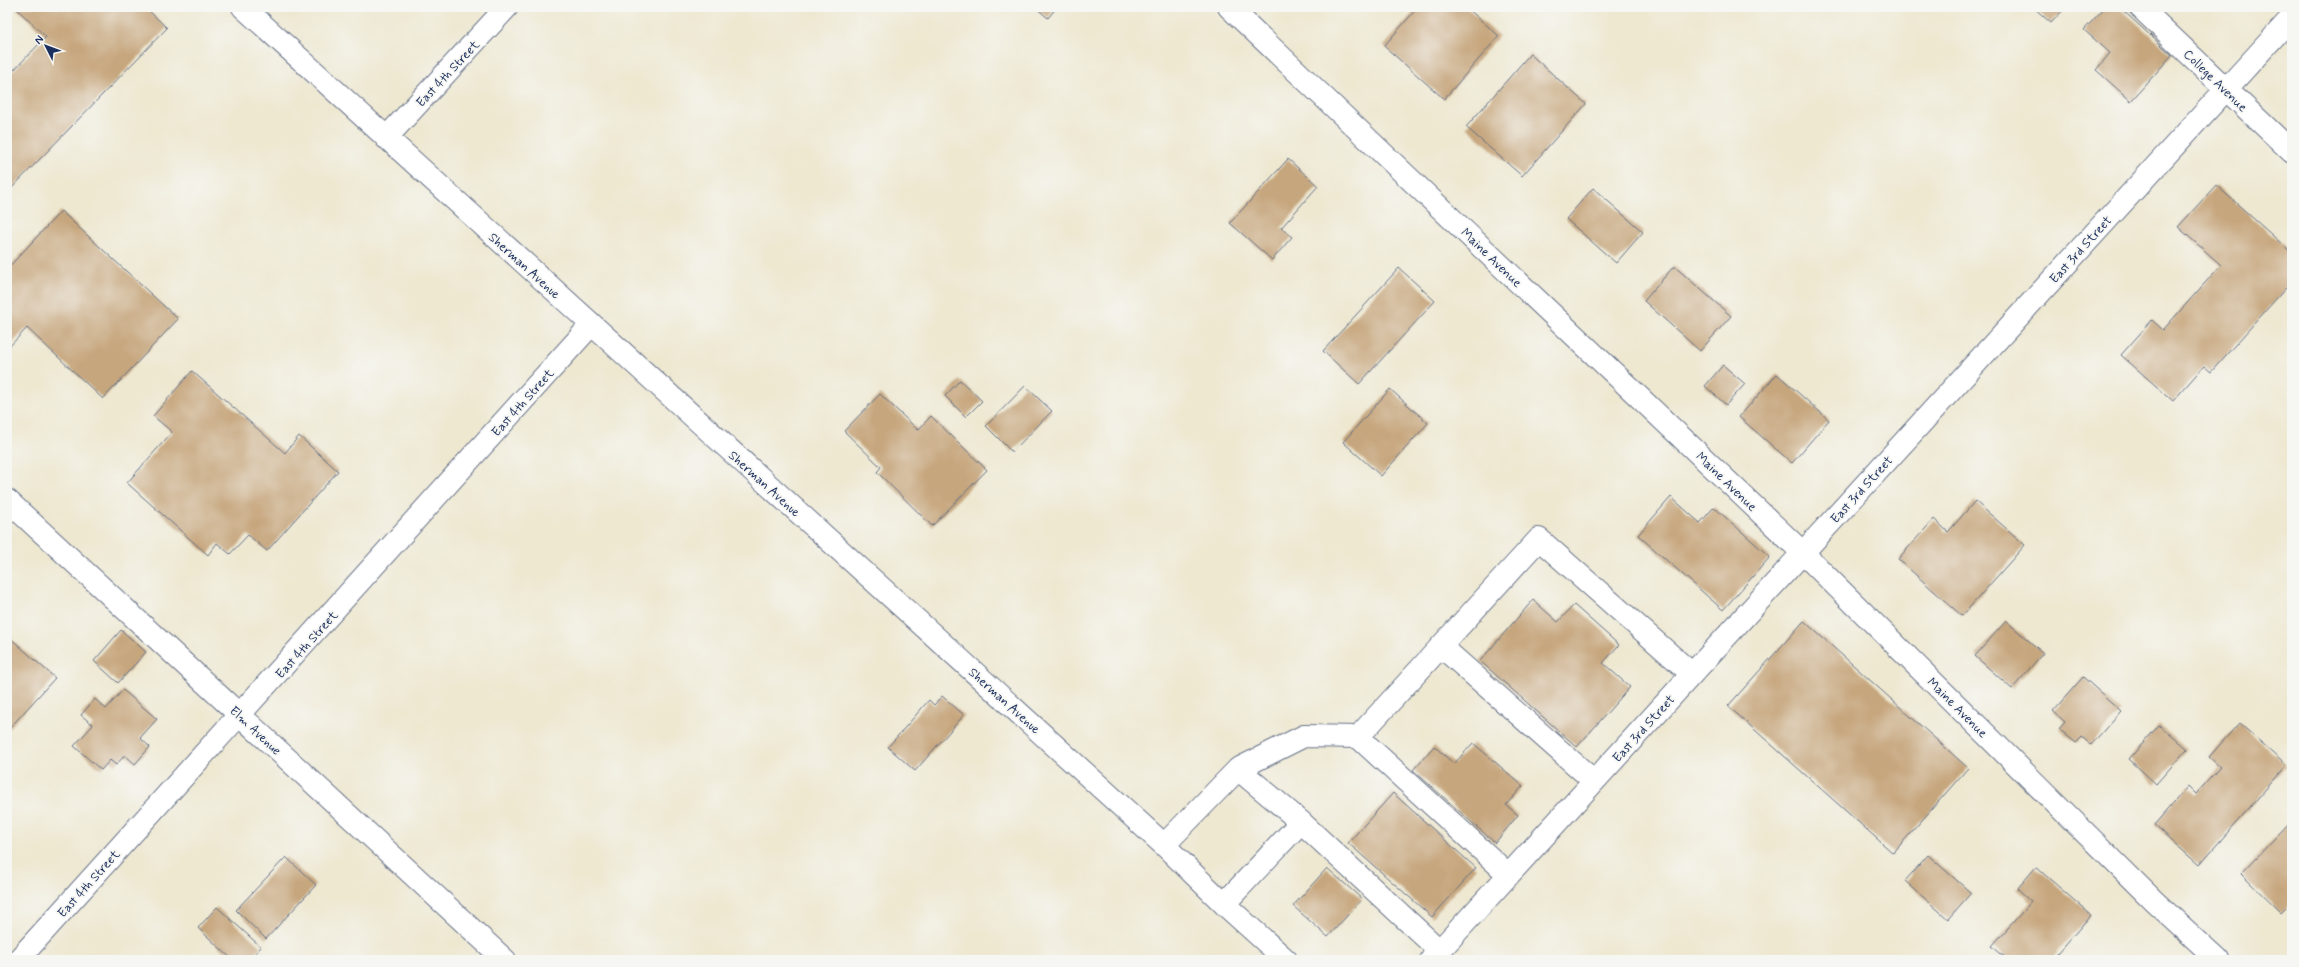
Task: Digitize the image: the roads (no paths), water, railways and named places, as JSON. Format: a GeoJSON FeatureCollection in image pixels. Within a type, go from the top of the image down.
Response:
{"type":"FeatureCollection","features":[{"type":"Feature","properties":{"kind":"street","name":"Sherman Avenue"},"geometry":{"type":"LineString","coordinates":[[243,7],[1164,845],[1224,904],[1286,960]]}},
{"type":"Feature","properties":{"kind":"street","name":"East 4th Street"},"geometry":{"type":"LineString","coordinates":[[386,138],[507,7]]}},
{"type":"Feature","properties":{"kind":"street","name":"Maine Avenue"},"geometry":{"type":"LineString","coordinates":[[1229,7],[1803,553],[2154,901],[2218,960]]}},
{"type":"Feature","properties":{"kind":"street","name":"College Avenue"},"geometry":{"type":"LineString","coordinates":[[2140,7],[2292,152]]}},
{"type":"Feature","properties":{"kind":"street","name":"East 3rd Street"},"geometry":{"type":"LineString","coordinates":[[1436,955],[2292,17]]}},
{"type":"Feature","properties":{"kind":"street","name":"East 4th Street"},"geometry":{"type":"LineString","coordinates":[[18,960],[240,716],[591,325]]}},
{"type":"Feature","properties":{"kind":"street","name":"Elm Avenue"},"geometry":{"type":"LineString","coordinates":[[7,500],[505,960]]}},
{"type":"Feature","properties":{"kind":"street"},"geometry":{"type":"LineString","coordinates":[[1358,737],[1442,647],[1539,539],[1692,674]]}},
{"type":"Feature","properties":{"kind":"street"},"geometry":{"type":"LineString","coordinates":[[1442,647],[1594,781]]}},
{"type":"Feature","properties":{"kind":"street"},"geometry":{"type":"LineString","coordinates":[[1164,845],[1238,769],[1304,736],[1358,737],[1509,875]]}},
{"type":"Feature","properties":{"kind":"street"},"geometry":{"type":"LineString","coordinates":[[1238,769],[1301,822],[1436,955]]}},
{"type":"Feature","properties":{"kind":"street"},"geometry":{"type":"LineString","coordinates":[[1224,904],[1301,822]]}}]}
